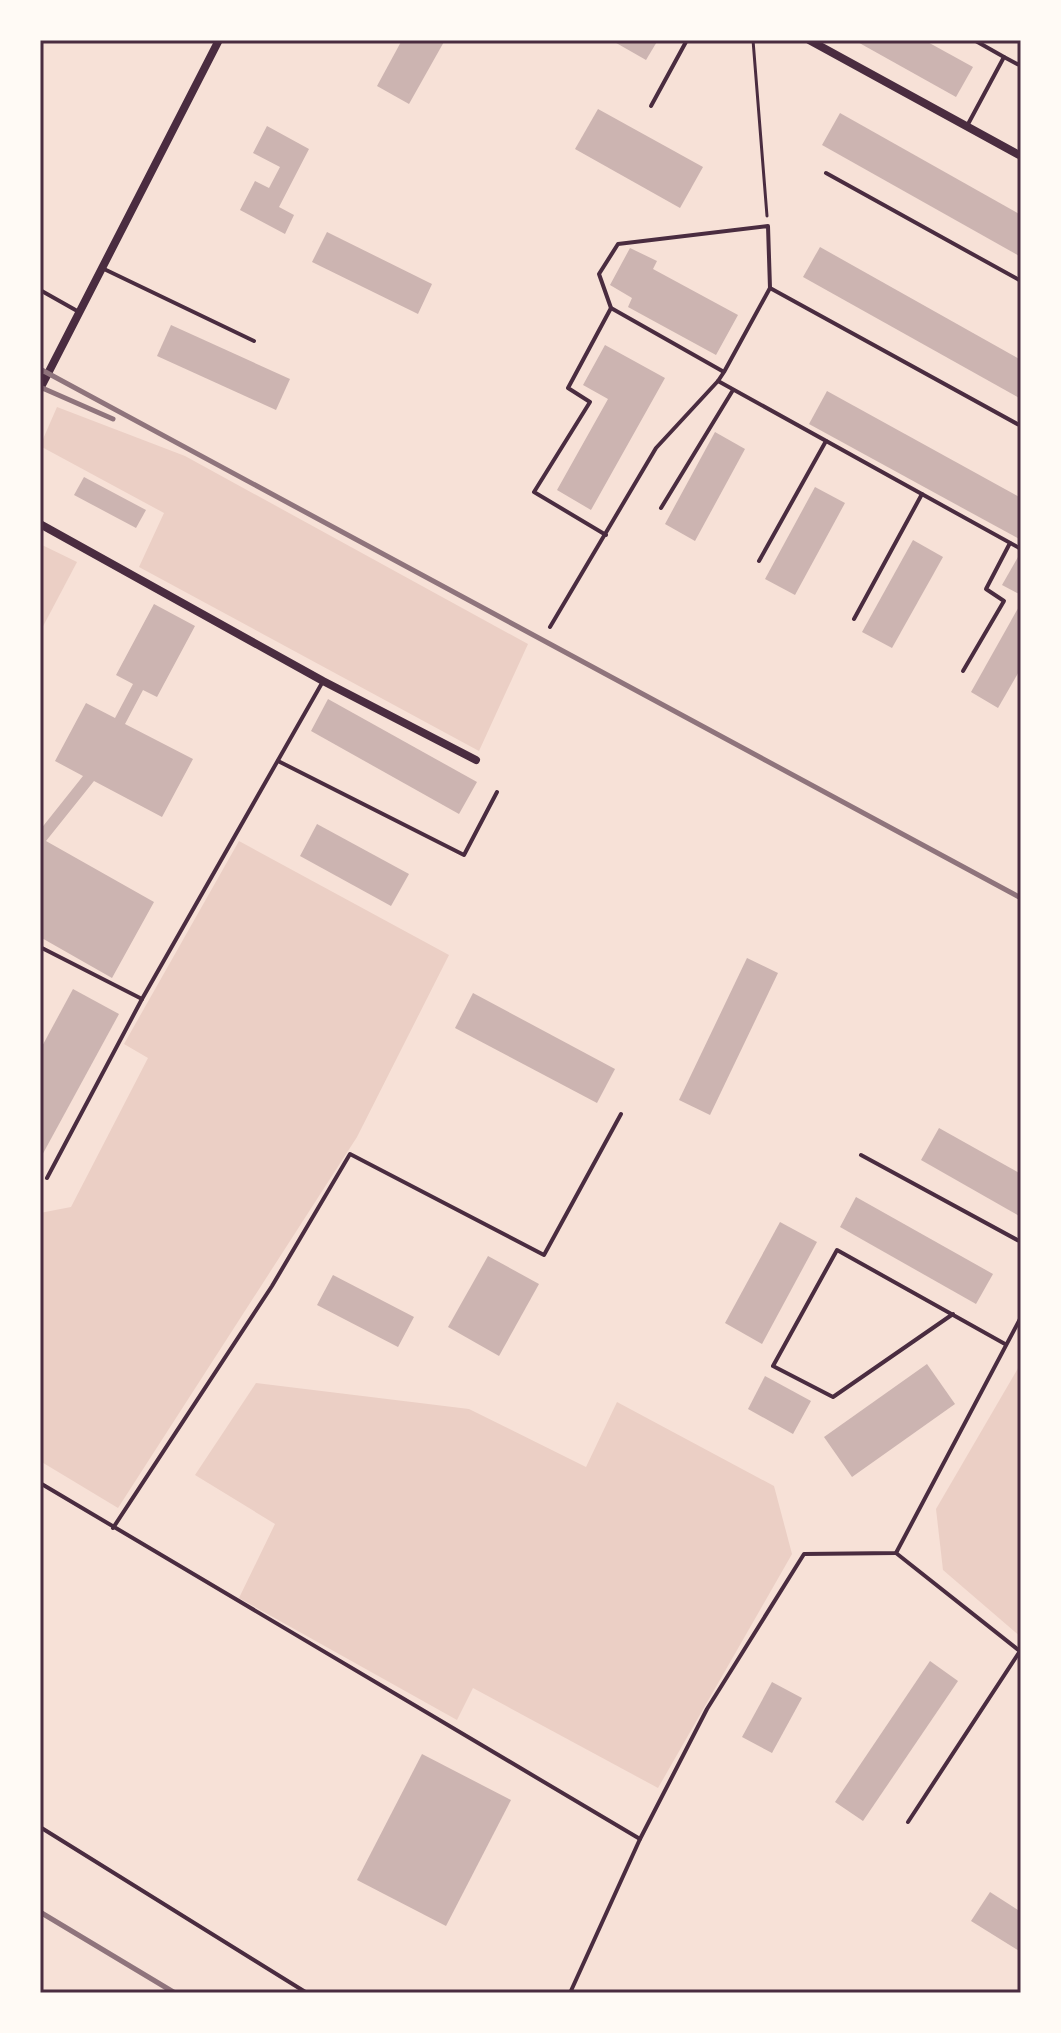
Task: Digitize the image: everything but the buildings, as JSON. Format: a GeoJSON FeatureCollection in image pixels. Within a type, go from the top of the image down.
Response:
{"type":"FeatureCollection","features":[{"type":"Feature","properties":{"kind":"street"},"geometry":{"type":"LineString","coordinates":[[40,389],[219,40]]}},
{"type":"Feature","properties":{"kind":"street"},"geometry":{"type":"LineString","coordinates":[[809,40],[1021,156]]}},
{"type":"Feature","properties":{"kind":"street"},"geometry":{"type":"LineString","coordinates":[[40,524],[323,681],[476,760]]}},
{"type":"Feature","properties":{"kind":"lane"},"geometry":{"type":"LineString","coordinates":[[651,106],[687,40]]}},
{"type":"Feature","properties":{"kind":"lane"},"geometry":{"type":"LineString","coordinates":[[974,40],[1021,66]]}},
{"type":"Feature","properties":{"kind":"lane"},"geometry":{"type":"LineString","coordinates":[[967,127],[1004,57]]}},
{"type":"Feature","properties":{"kind":"lane"},"geometry":{"type":"LineString","coordinates":[[826,173],[1021,281]]}},
{"type":"Feature","properties":{"kind":"lane"},"geometry":{"type":"LineString","coordinates":[[550,627],[656,448],[718,381],[724,372],[770,288],[768,226],[618,244],[599,274],[611,308],[724,372]]}},
{"type":"Feature","properties":{"kind":"lane"},"geometry":{"type":"LineString","coordinates":[[104,269],[254,341]]}},
{"type":"Feature","properties":{"kind":"lane"},"geometry":{"type":"LineString","coordinates":[[770,288],[1021,426]]}},
{"type":"Feature","properties":{"kind":"lane"},"geometry":{"type":"LineString","coordinates":[[40,290],[81,313]]}},
{"type":"Feature","properties":{"kind":"lane"},"geometry":{"type":"LineString","coordinates":[[606,535],[534,492],[590,402],[568,388],[611,308]]}},
{"type":"Feature","properties":{"kind":"lane"},"geometry":{"type":"LineString","coordinates":[[718,381],[1021,549]]}},
{"type":"Feature","properties":{"kind":"lane"},"geometry":{"type":"LineString","coordinates":[[661,508],[733,390]]}},
{"type":"Feature","properties":{"kind":"lane"},"geometry":{"type":"LineString","coordinates":[[759,561],[826,441]]}},
{"type":"Feature","properties":{"kind":"lane"},"geometry":{"type":"LineString","coordinates":[[854,619],[922,494]]}},
{"type":"Feature","properties":{"kind":"lane"},"geometry":{"type":"LineString","coordinates":[[963,671],[1004,601],[986,589],[1010,543]]}},
{"type":"Feature","properties":{"kind":"lane"},"geometry":{"type":"LineString","coordinates":[[47,1178],[142,999],[323,681]]}},
{"type":"Feature","properties":{"kind":"lane"},"geometry":{"type":"LineString","coordinates":[[278,761],[464,855],[497,792]]}},
{"type":"Feature","properties":{"kind":"lane"},"geometry":{"type":"LineString","coordinates":[[40,947],[142,999]]}},
{"type":"Feature","properties":{"kind":"lane"},"geometry":{"type":"LineString","coordinates":[[113,1528],[272,1286],[350,1154],[544,1255],[621,1114]]}},
{"type":"Feature","properties":{"kind":"lane"},"geometry":{"type":"LineString","coordinates":[[861,1155],[1021,1242]]}},
{"type":"Feature","properties":{"kind":"lane"},"geometry":{"type":"LineString","coordinates":[[953,1314],[833,1397],[773,1366],[837,1250],[953,1314],[1006,1344]]}},
{"type":"Feature","properties":{"kind":"lane"},"geometry":{"type":"LineString","coordinates":[[896,1553],[1021,1317]]}},
{"type":"Feature","properties":{"kind":"lane"},"geometry":{"type":"LineString","coordinates":[[40,1483],[640,1839]]}},
{"type":"Feature","properties":{"kind":"lane"},"geometry":{"type":"LineString","coordinates":[[570,1993],[640,1839],[707,1709],[804,1554],[896,1553],[1021,1651],[908,1822]]}},
{"type":"Feature","properties":{"kind":"lane"},"geometry":{"type":"LineString","coordinates":[[40,1827],[307,1993]]}},
{"type":"Feature","properties":{"kind":"path"},"geometry":{"type":"LineString","coordinates":[[753,40],[768,226]]}},
{"type":"Feature","properties":{"kind":"shaded area"},"geometry":{"type":"Polygon","coordinates":[[[57,407],[185,456],[528,644],[479,751],[139,567],[164,513],[40,446],[57,407]]]}},
{"type":"Feature","properties":{"kind":"shaded area"},"geometry":{"type":"Polygon","coordinates":[[[40,544],[77,562],[40,632],[40,544]]]}},
{"type":"Feature","properties":{"kind":"shaded area"},"geometry":{"type":"Polygon","coordinates":[[[239,841],[449,955],[357,1137],[118,1508],[40,1461],[40,1213],[71,1207],[148,1058],[124,1044],[239,841]]]}},
{"type":"Feature","properties":{"kind":"shaded area"},"geometry":{"type":"Polygon","coordinates":[[[1021,1363],[1021,1637],[943,1570],[936,1509],[1021,1363]]]}},
{"type":"Feature","properties":{"kind":"shaded area"},"geometry":{"type":"Polygon","coordinates":[[[256,1383],[469,1409],[586,1467],[617,1402],[774,1486],[792,1554],[658,1788],[473,1688],[457,1720],[239,1598],[275,1524],[195,1475],[256,1383]]]}},
{"type":"Feature","properties":{"kind":"railway"},"geometry":{"type":"LineString","coordinates":[[40,369],[1021,898]]}},
{"type":"Feature","properties":{"kind":"railway"},"geometry":{"type":"LineString","coordinates":[[40,387],[113,419]]}},
{"type":"Feature","properties":{"kind":"railway"},"geometry":{"type":"LineString","coordinates":[[40,1912],[175,1993]]}}]}
